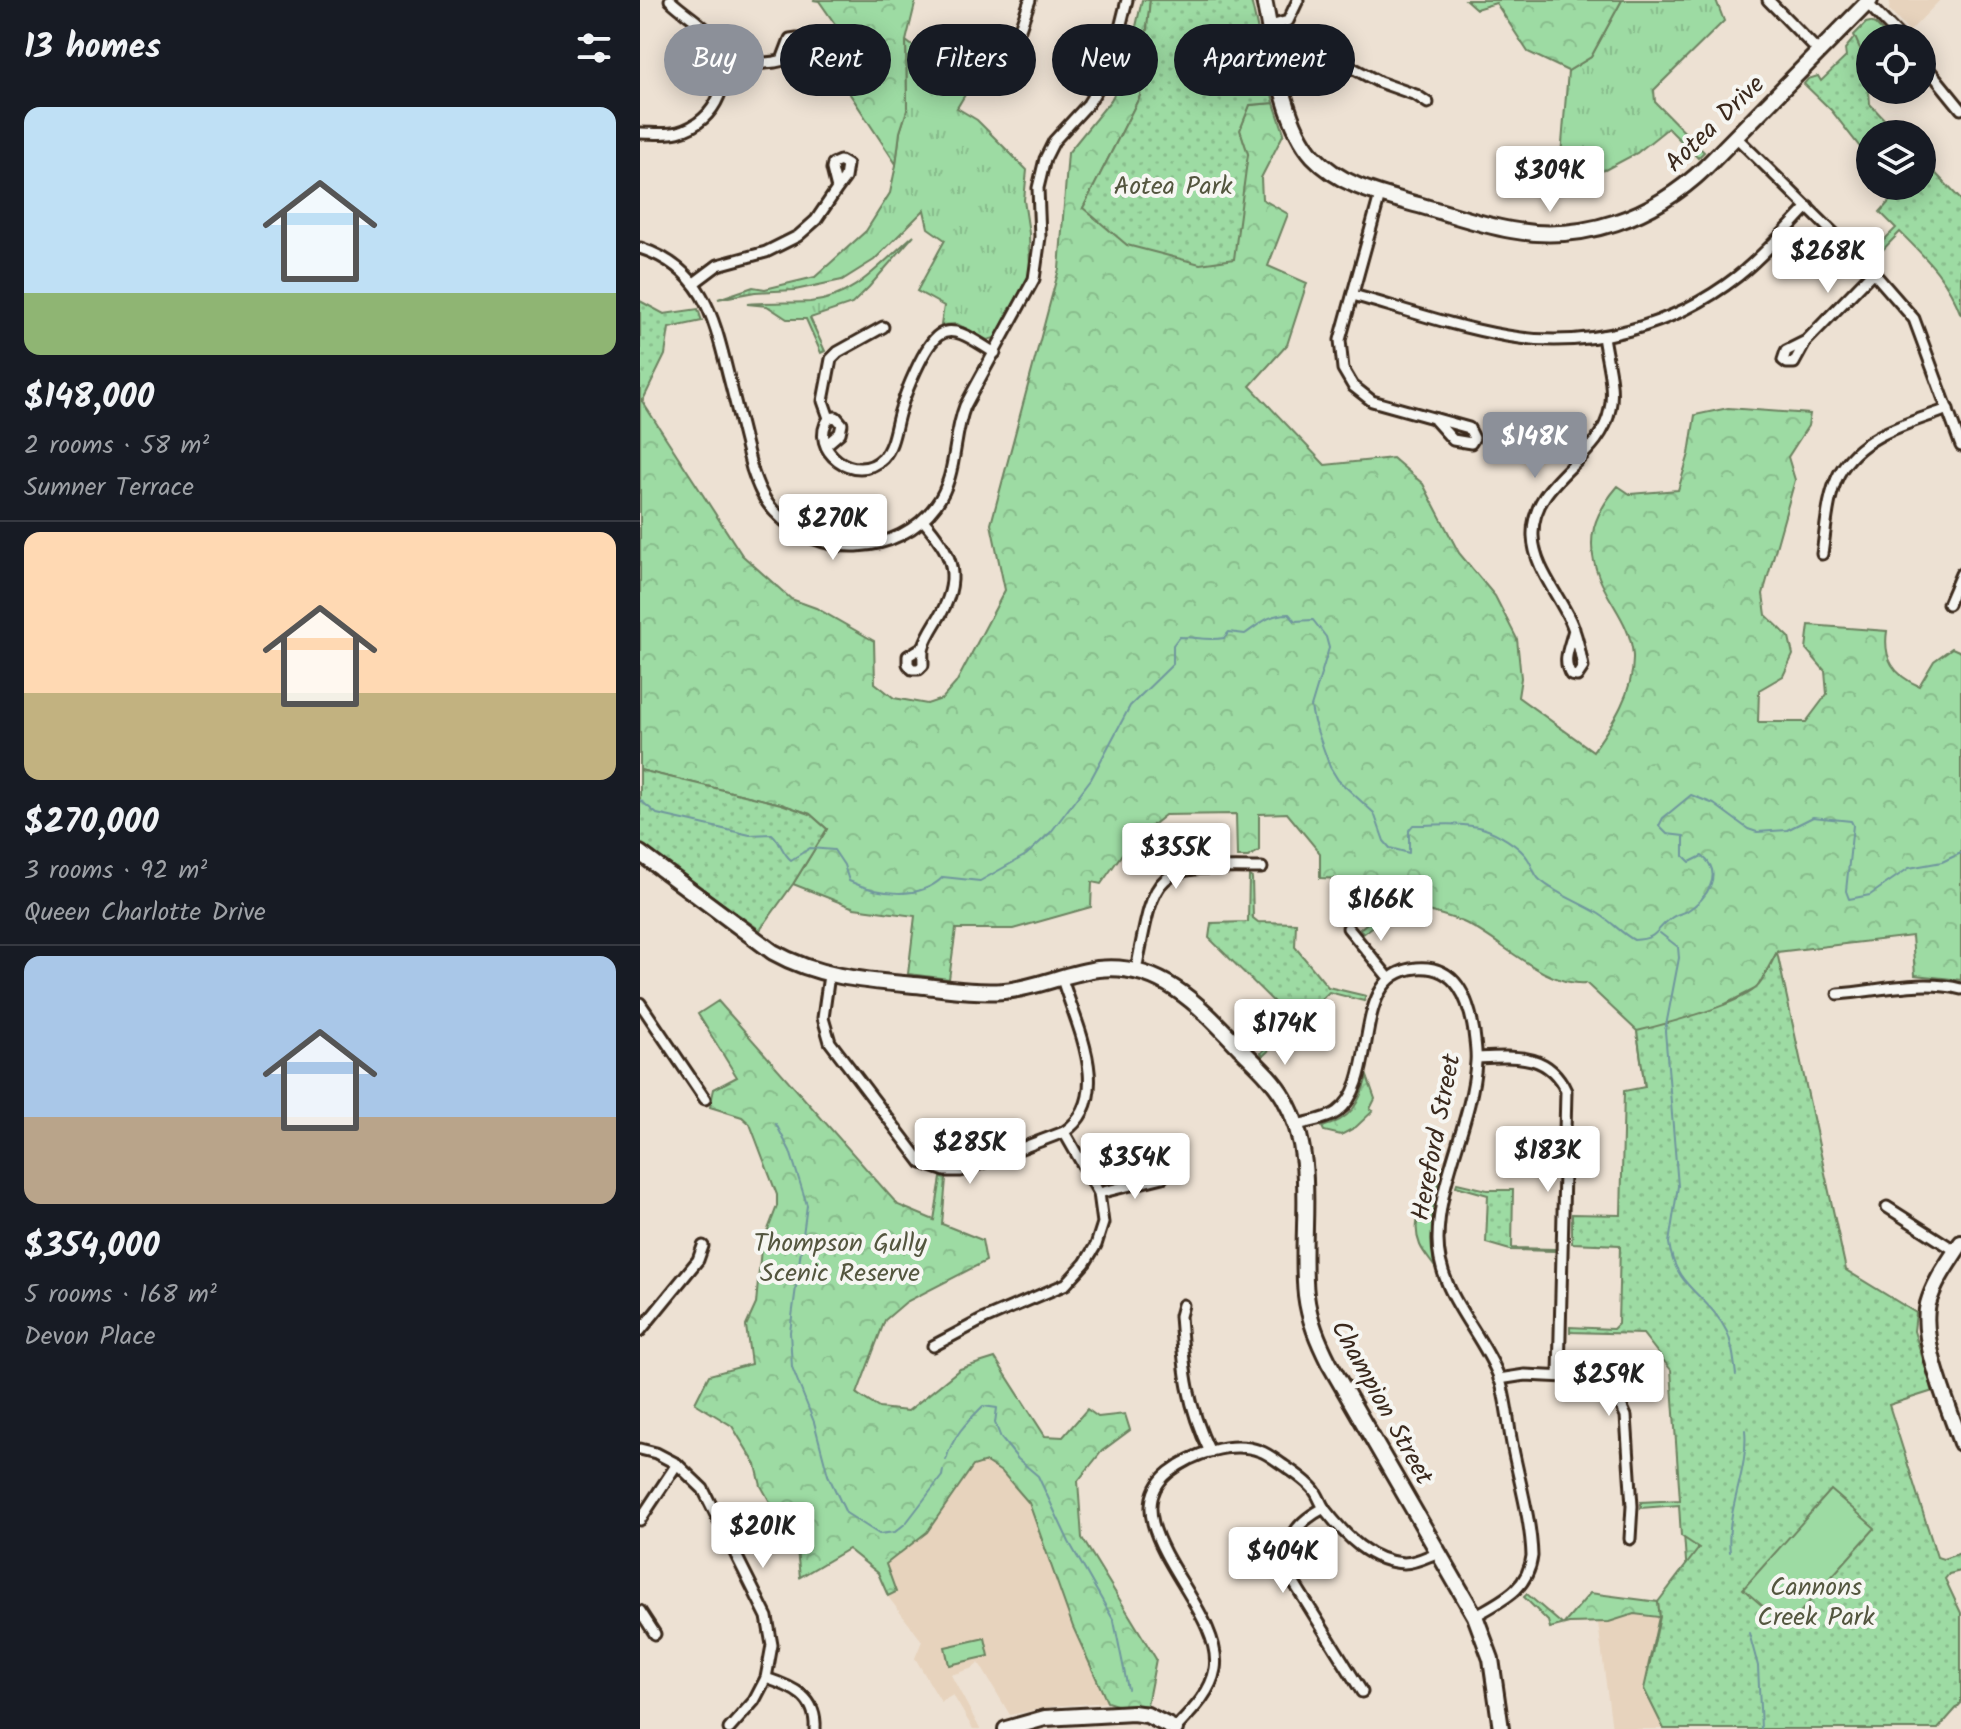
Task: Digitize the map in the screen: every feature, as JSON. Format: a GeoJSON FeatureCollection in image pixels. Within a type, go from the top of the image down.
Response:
{"type":"FeatureCollection","features":[{"type":"Feature","properties":{"kind":"main road","name":"Aotea Drive"},"geometry":{"type":"LineString","coordinates":[[1264,0],[1270,24]]}},
{"type":"Feature","properties":{"kind":"main road","name":"Aotea Drive"},"geometry":{"type":"LineString","coordinates":[[1286,96],[1290,115],[1305,146],[1332,173],[1348,183],[1380,195],[1512,230],[1548,233],[1579,231],[1625,220],[1655,207],[1691,182],[1869,2]]}},
{"type":"Feature","properties":{"kind":"main road","name":"Champion Street"},"geometry":{"type":"LineString","coordinates":[[640,853],[773,952],[829,975],[991,992],[1039,986],[1097,969],[1136,971],[1169,983],[1197,1004],[1270,1079],[1284,1098],[1297,1125],[1304,1160],[1305,1280],[1312,1326],[1329,1363],[1475,1616],[1491,1659],[1501,1729]]}},
{"type":"Feature","properties":{"kind":"main road"},"geometry":{"type":"LineString","coordinates":[[1959,1247],[1932,1293],[1925,1317],[1927,1339],[1961,1443]]}},
{"type":"Feature","properties":{"kind":"main road"},"geometry":{"type":"LineString","coordinates":[[1006,1729],[1058,1716],[1133,1713],[1147,1715],[1175,1729]]}},
{"type":"Feature","properties":{"kind":"street"},"geometry":{"type":"LineString","coordinates":[[670,0],[698,24]]}},
{"type":"Feature","properties":{"kind":"street"},"geometry":{"type":"LineString","coordinates":[[1022,24],[1030,0]]}},
{"type":"Feature","properties":{"kind":"street"},"geometry":{"type":"LineString","coordinates":[[640,248],[668,260],[694,283],[714,320],[752,469],[757,485],[773,510],[805,536],[837,546],[858,547],[901,536],[923,520],[947,485],[962,414],[1037,269],[1040,237],[1038,188],[1045,159],[1054,141],[1088,104],[1103,80],[1114,52],[1127,0]]}},
{"type":"Feature","properties":{"kind":"street"},"geometry":{"type":"LineString","coordinates":[[1277,24],[1288,21],[1298,0]]}},
{"type":"Feature","properties":{"kind":"street"},"geometry":{"type":"LineString","coordinates":[[1768,0],[1819,52]]}},
{"type":"Feature","properties":{"kind":"street"},"geometry":{"type":"LineString","coordinates":[[1869,2],[1889,24]]}},
{"type":"Feature","properties":{"kind":"street"},"geometry":{"type":"LineString","coordinates":[[1355,69],[1428,103]]}},
{"type":"Feature","properties":{"kind":"street"},"geometry":{"type":"LineString","coordinates":[[1936,78],[1961,109]]}},
{"type":"Feature","properties":{"kind":"street"},"geometry":{"type":"LineString","coordinates":[[640,133],[680,131],[702,120],[719,96]]}},
{"type":"Feature","properties":{"kind":"street"},"geometry":{"type":"LineString","coordinates":[[1736,137],[1873,272],[1914,319],[1961,446]]}},
{"type":"Feature","properties":{"kind":"street"},"geometry":{"type":"LineString","coordinates":[[694,283],[718,265],[754,256],[798,236],[816,220],[837,189]]}},
{"type":"Feature","properties":{"kind":"street"},"geometry":{"type":"LineString","coordinates":[[1380,195],[1340,349],[1343,369],[1360,393],[1372,401],[1435,420]]}},
{"type":"Feature","properties":{"kind":"street"},"geometry":{"type":"LineString","coordinates":[[1353,295],[1508,336],[1552,340],[1603,336],[1662,320],[1716,292],[1757,259],[1808,207]]}},
{"type":"Feature","properties":{"kind":"street"},"geometry":{"type":"LineString","coordinates":[[1806,341],[1873,272]]}},
{"type":"Feature","properties":{"kind":"street"},"geometry":{"type":"LineString","coordinates":[[883,327],[831,359],[823,401],[829,418],[824,428],[826,445],[833,458],[852,468],[870,466],[883,457],[890,446],[908,390],[931,344],[943,333],[956,332],[995,353]]}},
{"type":"Feature","properties":{"kind":"street"},"geometry":{"type":"LineString","coordinates":[[1574,629],[1537,558],[1532,535],[1537,509],[1550,486],[1592,446],[1607,422],[1612,398],[1603,336]]}},
{"type":"Feature","properties":{"kind":"street"},"geometry":{"type":"LineString","coordinates":[[1822,554],[1838,476],[1856,451],[1881,434],[1948,409]]}},
{"type":"Feature","properties":{"kind":"street"},"geometry":{"type":"LineString","coordinates":[[826,445],[841,430],[840,420],[829,418]]}},
{"type":"Feature","properties":{"kind":"street"},"geometry":{"type":"LineString","coordinates":[[923,520],[945,547],[952,577],[949,599],[923,647]]}},
{"type":"Feature","properties":{"kind":"street"},"geometry":{"type":"LineString","coordinates":[[1948,604],[1961,574]]}},
{"type":"Feature","properties":{"kind":"street"},"geometry":{"type":"LineString","coordinates":[[1136,971],[1151,899],[1164,880],[1177,871],[1195,868],[1262,868]]}},
{"type":"Feature","properties":{"kind":"street"},"geometry":{"type":"LineString","coordinates":[[1297,1125],[1337,1112],[1350,1098],[1375,1001],[1389,978],[1348,928]]}},
{"type":"Feature","properties":{"kind":"street","name":"Hereford Street"},"geometry":{"type":"LineString","coordinates":[[1389,978],[1401,971],[1417,968],[1442,972],[1453,979],[1468,1001],[1477,1058],[1441,1212],[1438,1241],[1446,1282],[1499,1379],[1532,1556],[1526,1579],[1520,1587],[1475,1616]]}},
{"type":"Feature","properties":{"kind":"street"},"geometry":{"type":"LineString","coordinates":[[829,975],[823,1018],[830,1042],[922,1163],[945,1171],[971,1169],[1064,1132],[1075,1125],[1085,1110],[1091,1080],[1062,979]]}},
{"type":"Feature","properties":{"kind":"street"},"geometry":{"type":"LineString","coordinates":[[1838,994],[1915,985],[1961,989]]}},
{"type":"Feature","properties":{"kind":"street"},"geometry":{"type":"LineString","coordinates":[[640,1003],[705,1099]]}},
{"type":"Feature","properties":{"kind":"street"},"geometry":{"type":"LineString","coordinates":[[1477,1058],[1520,1057],[1538,1061],[1560,1079],[1566,1091],[1559,1375]]}},
{"type":"Feature","properties":{"kind":"street"},"geometry":{"type":"LineString","coordinates":[[933,1346],[982,1320],[1066,1284],[1085,1263],[1096,1245],[1103,1223],[1099,1193],[1064,1132]]}},
{"type":"Feature","properties":{"kind":"street"},"geometry":{"type":"LineString","coordinates":[[1099,1193],[1163,1177]]}},
{"type":"Feature","properties":{"kind":"street"},"geometry":{"type":"LineString","coordinates":[[1887,1207],[1959,1247]]}},
{"type":"Feature","properties":{"kind":"street"},"geometry":{"type":"LineString","coordinates":[[640,1331],[698,1260],[703,1246]]}},
{"type":"Feature","properties":{"kind":"street"},"geometry":{"type":"LineString","coordinates":[[1183,1305],[1180,1316],[1189,1402],[1210,1452]]}},
{"type":"Feature","properties":{"kind":"street"},"geometry":{"type":"LineString","coordinates":[[1499,1379],[1525,1375],[1587,1378],[1604,1383],[1622,1404],[1626,1416],[1632,1506],[1630,1539]]}},
{"type":"Feature","properties":{"kind":"street"},"geometry":{"type":"LineString","coordinates":[[1175,1729],[1210,1686],[1216,1652],[1200,1611],[1154,1533],[1152,1499],[1161,1479],[1167,1474],[1210,1452],[1237,1446],[1261,1451],[1292,1471],[1314,1491],[1324,1508],[1359,1548],[1403,1563],[1439,1552]]}},
{"type":"Feature","properties":{"kind":"street"},"geometry":{"type":"LineString","coordinates":[[640,1449],[677,1464],[695,1479],[710,1501],[767,1617],[772,1645],[766,1678],[754,1701],[729,1729]]}},
{"type":"Feature","properties":{"kind":"street"},"geometry":{"type":"LineString","coordinates":[[640,1520],[677,1464]]}},
{"type":"Feature","properties":{"kind":"street"},"geometry":{"type":"LineString","coordinates":[[1324,1508],[1304,1518],[1294,1531],[1288,1564],[1293,1581],[1362,1692]]}},
{"type":"Feature","properties":{"kind":"street"},"geometry":{"type":"LineString","coordinates":[[640,1611],[655,1634]]}},
{"type":"Feature","properties":{"kind":"street"},"geometry":{"type":"LineString","coordinates":[[766,1678],[804,1695],[813,1709],[815,1729]]}},
{"type":"Feature","properties":{"kind":"shaded area"},"geometry":{"type":"Polygon","coordinates":[[[1890,0],[1940,0],[1917,24],[1902,24],[1889,10],[1890,0]]]}},
{"type":"Feature","properties":{"kind":"shaded area"},"geometry":{"type":"Polygon","coordinates":[[[986,1462],[1004,1473],[1029,1503],[1073,1627],[1107,1702],[1055,1706],[1010,1715],[979,1663],[951,1675],[980,1729],[973,1729],[953,1695],[941,1702],[915,1658],[922,1641],[888,1596],[896,1592],[886,1564],[927,1532],[973,1466],[986,1462]]]}},
{"type":"Feature","properties":{"kind":"shaded area"},"geometry":{"type":"Polygon","coordinates":[[[1634,1614],[1660,1617],[1644,1689],[1664,1729],[1612,1729],[1598,1623],[1634,1614]]]}},
{"type":"Feature","properties":{"kind":"green space"},"geometry":{"type":"Polygon","coordinates":[[[813,0],[916,0],[910,24],[907,24],[907,110],[900,132],[896,164],[851,96],[891,96],[891,24],[835,24],[819,1],[813,0]]]}},
{"type":"Feature","properties":{"kind":"green space"},"geometry":{"type":"Polygon","coordinates":[[[1142,0],[1150,0],[1148,24],[1137,24],[1142,0]]]}},
{"type":"Feature","properties":{"kind":"green space","name":"Aotea Park"},"geometry":{"type":"Polygon","coordinates":[[[1150,0],[1251,0],[1256,24],[1174,24],[1174,96],[1272,96],[1274,103],[1250,105],[1240,130],[1248,154],[1234,259],[1200,264],[1127,245],[1083,208],[1140,96],[1158,96],[1158,24],[1148,24],[1150,0]]]}},
{"type":"Feature","properties":{"kind":"green space"},"geometry":{"type":"Polygon","coordinates":[[[1466,0],[1622,0],[1591,57],[1568,71],[1528,52],[1496,3],[1476,9],[1466,0]]]}},
{"type":"Feature","properties":{"kind":"green space"},"geometry":{"type":"Polygon","coordinates":[[[1622,0],[1716,0],[1724,21],[1654,90],[1655,102],[1704,152],[1698,158],[1668,128],[1637,153],[1605,170],[1559,180],[1568,71],[1591,57],[1622,0]]]}},
{"type":"Feature","properties":{"kind":"green space"},"geometry":{"type":"Polygon","coordinates":[[[1856,35],[1856,104],[1870,104],[1885,120],[1856,120],[1856,142],[1831,110],[1804,84],[1818,76],[1821,81],[1846,57],[1845,49],[1856,35]]]}},
{"type":"Feature","properties":{"kind":"green space"},"geometry":{"type":"Polygon","coordinates":[[[906,41],[907,96],[964,96],[957,108],[977,120],[1027,170],[1024,200],[1030,273],[995,338],[987,340],[957,324],[941,325],[944,306],[917,291],[945,240],[928,228],[924,210],[874,260],[842,280],[795,290],[755,292],[718,299],[753,287],[765,289],[815,277],[866,231],[890,193],[900,132],[907,110],[906,41]]]}},
{"type":"Feature","properties":{"kind":"green space"},"geometry":{"type":"Polygon","coordinates":[[[1113,96],[1140,96],[1083,208],[1248,154],[1240,130],[1250,105],[1274,103],[1284,133],[1261,178],[1262,199],[1288,214],[1268,266],[1307,283],[1287,345],[1250,386],[1325,465],[1393,458],[1423,484],[1459,553],[1495,596],[1517,639],[1521,678],[1518,697],[1593,751],[1615,718],[1626,694],[1633,656],[1628,634],[1595,564],[1592,539],[1597,517],[1618,486],[1630,494],[1678,490],[1689,454],[1695,415],[1728,408],[1810,414],[1808,426],[1788,457],[1795,480],[1763,594],[1766,615],[1789,637],[1793,655],[1783,676],[1759,690],[1758,722],[1806,722],[1827,694],[1825,671],[1806,649],[1809,625],[1887,631],[1887,649],[1896,671],[1919,686],[1934,661],[1952,648],[1961,652],[1961,980],[1915,975],[1912,936],[1777,952],[1757,988],[1725,1004],[1714,1595],[1648,1667],[1659,1617],[1634,1614],[1609,1622],[1563,1624],[1590,1593],[1658,1602],[1660,1616],[1687,1575],[1677,1439],[1676,1373],[1637,1031],[1586,983],[1570,982],[1538,970],[1463,922],[1402,904],[1363,934],[1360,929],[1397,898],[1370,880],[1320,878],[1320,853],[1287,813],[1259,814],[1259,851],[1248,857],[1237,857],[1236,814],[1165,815],[1129,844],[1101,884],[1092,882],[1091,907],[1013,929],[956,929],[949,979],[908,974],[915,916],[854,908],[793,884],[827,829],[810,814],[781,804],[640,770],[640,398],[742,555],[791,599],[816,608],[874,641],[875,683],[894,698],[927,704],[942,699],[956,683],[1005,590],[991,524],[1059,269],[1068,153],[1113,96]]]}},
{"type":"Feature","properties":{"kind":"green space"},"geometry":{"type":"Polygon","coordinates":[[[1936,174],[1961,200],[1961,315],[1943,280],[1900,232],[1875,258],[1870,254],[1896,228],[1880,212],[1891,200],[1936,200],[1936,174]]]}},
{"type":"Feature","properties":{"kind":"green space"},"geometry":{"type":"Polygon","coordinates":[[[914,235],[852,304],[810,318],[825,351],[821,353],[806,319],[787,319],[767,306],[747,304],[810,302],[841,294],[867,277],[914,235]]]}},
{"type":"Feature","properties":{"kind":"green space"},"geometry":{"type":"Polygon","coordinates":[[[640,301],[664,314],[698,309],[702,321],[669,328],[665,355],[643,400],[640,398],[640,301]]]}},
{"type":"Feature","properties":{"kind":"green space"},"geometry":{"type":"Polygon","coordinates":[[[640,770],[781,804],[810,814],[827,829],[760,930],[640,844],[640,770]]]}},
{"type":"Feature","properties":{"kind":"green space"},"geometry":{"type":"Polygon","coordinates":[[[1249,876],[1252,878],[1253,918],[1258,922],[1296,923],[1295,947],[1328,987],[1366,996],[1364,1001],[1329,992],[1263,1056],[1261,1053],[1291,1023],[1291,1019],[1209,938],[1211,923],[1248,922],[1249,876]]]}},
{"type":"Feature","properties":{"kind":"green space","name":"Cannons Creek Park"},"geometry":{"type":"Polygon","coordinates":[[[1777,952],[1846,1270],[1916,1313],[1914,1331],[1933,1391],[1889,1405],[1937,1557],[1943,1559],[1961,1553],[1961,1571],[1949,1574],[1945,1579],[1961,1613],[1961,1703],[1938,1729],[1664,1729],[1644,1689],[1660,1617],[1658,1602],[1699,1548],[1681,1536],[1679,1505],[1641,1508],[1641,1502],[1680,1500],[1671,1370],[1643,1334],[1570,1332],[1570,1327],[1613,1329],[1618,1324],[1620,1245],[1572,1243],[1572,1214],[1621,1215],[1624,1091],[1645,1087],[1637,1031],[1702,1013],[1750,992],[1762,981],[1777,952]]]}},
{"type":"Feature","properties":{"kind":"green space","name":"Thompson Gully Scenic Reserve"},"geometry":{"type":"Polygon","coordinates":[[[718,1001],[898,1205],[934,1220],[941,1178],[946,1179],[942,1224],[982,1240],[986,1261],[906,1302],[885,1320],[857,1394],[879,1408],[908,1411],[960,1369],[995,1358],[1045,1436],[1063,1437],[1087,1409],[1098,1417],[1125,1414],[1130,1430],[1102,1451],[1078,1481],[1082,1538],[1156,1659],[1147,1705],[1123,1707],[1107,1702],[1073,1627],[1029,1503],[1003,1473],[986,1462],[973,1466],[927,1532],[886,1564],[896,1592],[888,1596],[878,1573],[848,1549],[800,1577],[797,1550],[761,1486],[756,1465],[732,1426],[695,1403],[709,1375],[751,1364],[746,1326],[756,1304],[761,1248],[777,1206],[777,1195],[750,1124],[742,1117],[710,1107],[714,1089],[737,1077],[698,1014],[718,1001]]]}},
{"type":"Feature","properties":{"kind":"green space"},"geometry":{"type":"Polygon","coordinates":[[[1367,1076],[1375,1099],[1370,1109],[1373,1111],[1356,1127],[1341,1135],[1324,1131],[1322,1127],[1340,1120],[1353,1109],[1367,1076]]]}},
{"type":"Feature","properties":{"kind":"green space"},"geometry":{"type":"Polygon","coordinates":[[[1444,1165],[1432,1220],[1434,1266],[1420,1245],[1417,1224],[1422,1203],[1444,1165]]]}},
{"type":"Feature","properties":{"kind":"green space"},"geometry":{"type":"Polygon","coordinates":[[[1457,1183],[1487,1190],[1513,1190],[1512,1248],[1554,1251],[1510,1250],[1486,1243],[1488,1195],[1456,1186],[1457,1183]]]}},
{"type":"Feature","properties":{"kind":"green space"},"geometry":{"type":"Polygon","coordinates":[[[1831,1490],[1875,1528],[1787,1627],[1743,1589],[1831,1490]]]}},
{"type":"Feature","properties":{"kind":"green space"},"geometry":{"type":"Polygon","coordinates":[[[1527,1594],[1563,1625],[1550,1628],[1548,1621],[1524,1597],[1527,1594]]]}},
{"type":"Feature","properties":{"kind":"green space"},"geometry":{"type":"Polygon","coordinates":[[[985,1638],[989,1656],[949,1665],[945,1647],[985,1638]]]}},
{"type":"Feature","properties":{"kind":"waterway"},"geometry":{"type":"LineString","coordinates":[[640,800],[657,814],[750,835],[772,834],[791,860],[810,848],[834,850],[844,865],[849,881],[872,889],[898,893],[922,890],[943,877],[980,881],[1026,855],[1051,832],[1091,779],[1130,706],[1173,664],[1173,645],[1179,637],[1213,639],[1224,638],[1229,632],[1245,634],[1271,617],[1289,614],[1295,621],[1313,620],[1326,637],[1329,648],[1311,707],[1314,722],[1330,767],[1338,780],[1374,813],[1384,841],[1390,848],[1409,853],[1409,830],[1413,825],[1456,824],[1488,830],[1519,849],[1538,878],[1547,885],[1599,914],[1634,940],[1652,936],[1672,917],[1687,911],[1701,900],[1710,886],[1712,870],[1709,863],[1702,856],[1690,862],[1684,856],[1684,836],[1667,834],[1659,826],[1663,818],[1691,795],[1714,804],[1757,832],[1787,830],[1813,817],[1851,821],[1846,891],[1849,899],[1870,895],[1909,868],[1942,862],[1961,853]]}},
{"type":"Feature","properties":{"kind":"waterway"},"geometry":{"type":"LineString","coordinates":[[1660,933],[1678,947],[1679,958],[1665,1031],[1678,1186],[1669,1243],[1672,1259],[1685,1282],[1720,1319],[1727,1332],[1736,1375]]}},
{"type":"Feature","properties":{"kind":"waterway"},"geometry":{"type":"LineString","coordinates":[[776,1124],[790,1151],[807,1205],[790,1332],[792,1367],[814,1422],[828,1475],[846,1513],[879,1534],[895,1532],[906,1523],[942,1476],[943,1470]]}},
{"type":"Feature","properties":{"kind":"waterway"},"geometry":{"type":"LineString","coordinates":[[946,1460],[965,1424],[983,1406],[997,1408],[995,1423],[1001,1438],[1018,1459],[1038,1476],[1069,1542],[1114,1621],[1128,1689]]}},
{"type":"Feature","properties":{"kind":"waterway"},"geometry":{"type":"LineString","coordinates":[[1730,1552],[1729,1537],[1744,1461],[1745,1430]]}},
{"type":"Feature","properties":{"kind":"waterway"},"geometry":{"type":"LineString","coordinates":[[1749,1633],[1758,1666],[1761,1729]]}}]}
